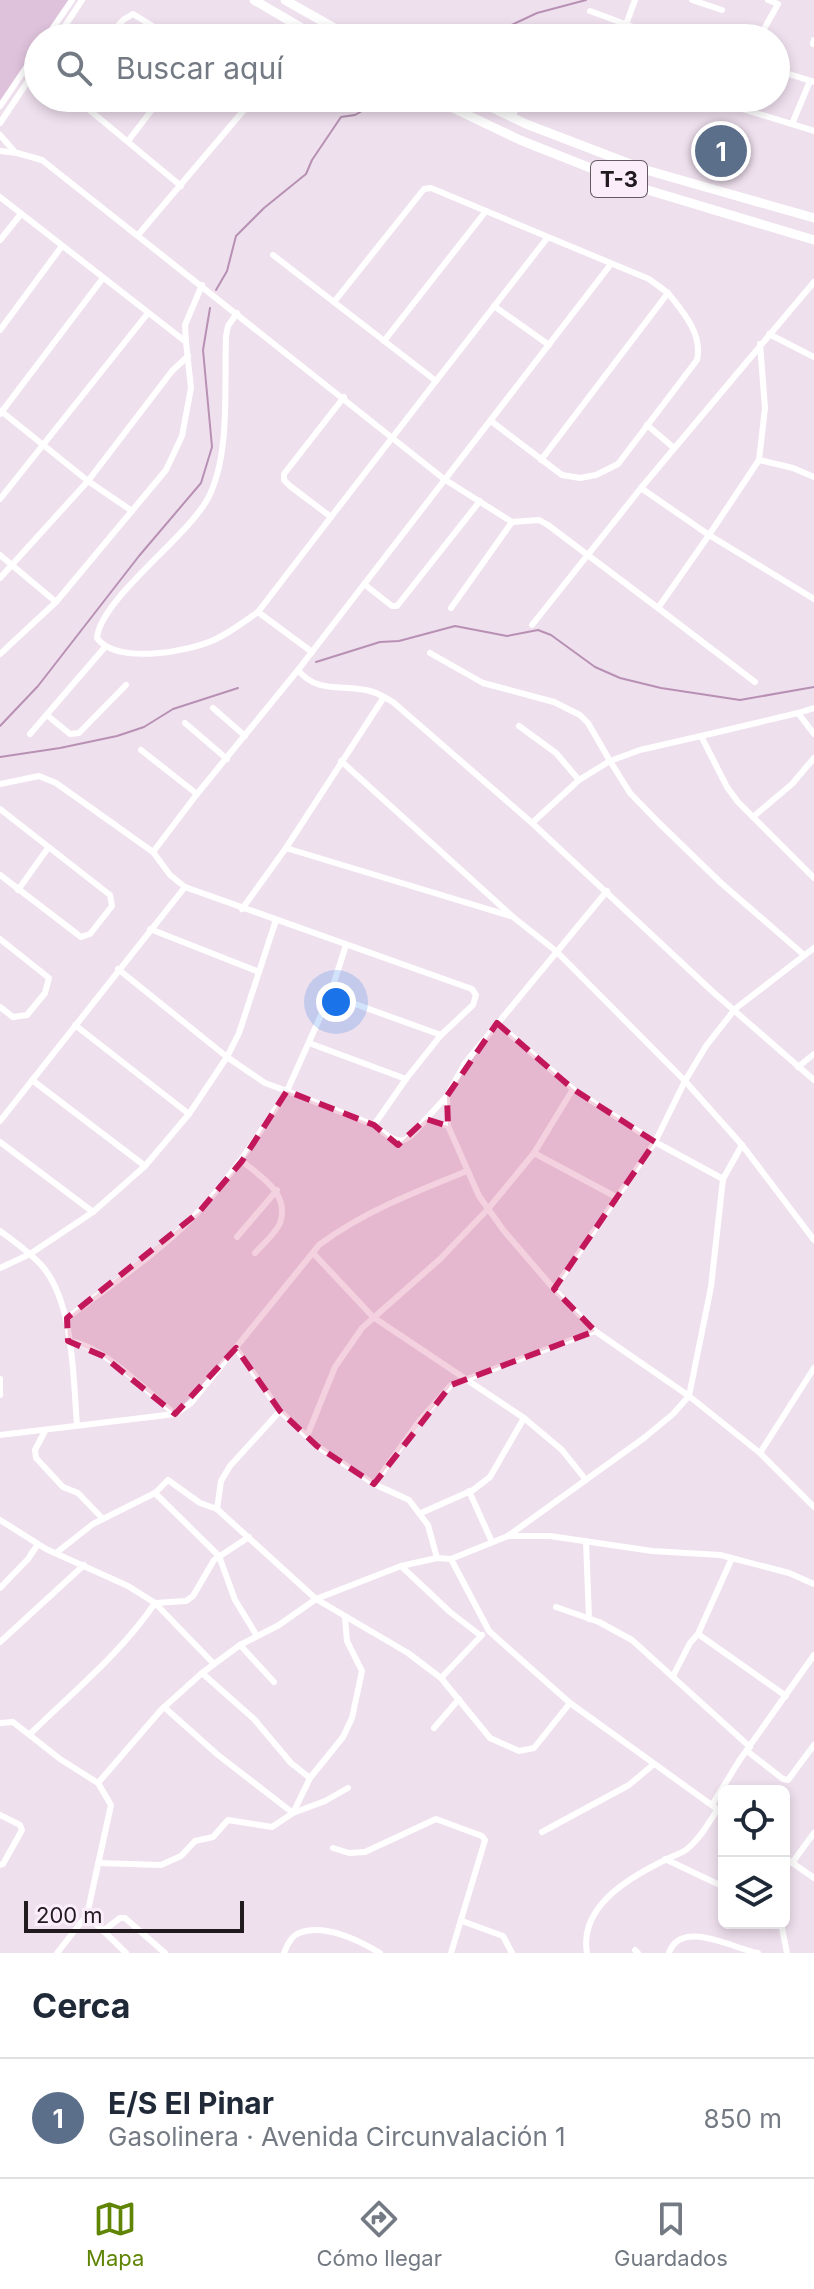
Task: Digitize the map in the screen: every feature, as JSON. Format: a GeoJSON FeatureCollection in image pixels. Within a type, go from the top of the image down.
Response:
{"type":"FeatureCollection","features":[{"type":"Feature","properties":{"kind":"main road"},"geometry":{"type":"LineString","coordinates":[[243,0],[258,2],[295,24]]}},
{"type":"Feature","properties":{"kind":"main road"},"geometry":{"type":"LineString","coordinates":[[285,0],[327,24]]}},
{"type":"Feature","properties":{"kind":"main road","name":"T-3"},"geometry":{"type":"LineString","coordinates":[[461,112],[520,140],[641,188],[814,240]]}},
{"type":"Feature","properties":{"kind":"main road","name":"T-3"},"geometry":{"type":"LineString","coordinates":[[501,112],[646,170],[814,218]]}},
{"type":"Feature","properties":{"kind":"street"},"geometry":{"type":"LineString","coordinates":[[56,24],[72,0]]}},
{"type":"Feature","properties":{"kind":"street"},"geometry":{"type":"LineString","coordinates":[[66,24],[82,0]]}},
{"type":"Feature","properties":{"kind":"street"},"geometry":{"type":"LineString","coordinates":[[626,24],[635,0]]}},
{"type":"Feature","properties":{"kind":"street"},"geometry":{"type":"LineString","coordinates":[[692,0],[722,10]]}},
{"type":"Feature","properties":{"kind":"street"},"geometry":{"type":"LineString","coordinates":[[767,24],[778,4],[768,0]]}},
{"type":"Feature","properties":{"kind":"street"},"geometry":{"type":"LineString","coordinates":[[590,11],[623,24]]}},
{"type":"Feature","properties":{"kind":"street"},"geometry":{"type":"LineString","coordinates":[[120,24],[133,14],[149,24]]}},
{"type":"Feature","properties":{"kind":"street"},"geometry":{"type":"LineString","coordinates":[[0,106],[24,71]]}},
{"type":"Feature","properties":{"kind":"street"},"geometry":{"type":"LineString","coordinates":[[790,74],[812,81],[792,124]]}},
{"type":"Feature","properties":{"kind":"street"},"geometry":{"type":"LineString","coordinates":[[1,123],[24,88]]}},
{"type":"Feature","properties":{"kind":"street"},"geometry":{"type":"LineString","coordinates":[[92,112],[181,186]]}},
{"type":"Feature","properties":{"kind":"street"},"geometry":{"type":"LineString","coordinates":[[128,141],[150,112]]}},
{"type":"Feature","properties":{"kind":"street"},"geometry":{"type":"LineString","coordinates":[[138,235],[242,112]]}},
{"type":"Feature","properties":{"kind":"street"},"geometry":{"type":"LineString","coordinates":[[512,117],[514,112]]}},
{"type":"Feature","properties":{"kind":"street"},"geometry":{"type":"LineString","coordinates":[[753,112],[814,131]]}},
{"type":"Feature","properties":{"kind":"street"},"geometry":{"type":"LineString","coordinates":[[0,135],[17,153]]}},
{"type":"Feature","properties":{"kind":"street"},"geometry":{"type":"LineString","coordinates":[[0,153],[17,153],[42,160],[444,479],[512,522],[539,520],[755,682]]}},
{"type":"Feature","properties":{"kind":"street"},"geometry":{"type":"LineString","coordinates":[[334,302],[424,189],[438,190],[649,279],[668,293],[689,319],[699,352],[697,360],[618,464],[596,475],[580,478],[562,475],[491,421]]}},
{"type":"Feature","properties":{"kind":"street"},"geometry":{"type":"LineString","coordinates":[[0,197],[186,342]]}},
{"type":"Feature","properties":{"kind":"street"},"geometry":{"type":"LineString","coordinates":[[384,341],[486,211]]}},
{"type":"Feature","properties":{"kind":"street"},"geometry":{"type":"LineString","coordinates":[[0,240],[21,214]]}},
{"type":"Feature","properties":{"kind":"street"},"geometry":{"type":"LineString","coordinates":[[237,313],[228,326],[226,336],[222,447],[212,489],[200,511],[180,535],[106,615],[97,634],[98,642],[105,647],[139,654],[185,650],[216,639],[258,612],[548,237]]}},
{"type":"Feature","properties":{"kind":"street"},"geometry":{"type":"LineString","coordinates":[[0,330],[62,246]]}},
{"type":"Feature","properties":{"kind":"street"},"geometry":{"type":"LineString","coordinates":[[273,255],[436,381]]}},
{"type":"Feature","properties":{"kind":"street"},"geometry":{"type":"LineString","coordinates":[[153,852],[298,670],[611,264]]}},
{"type":"Feature","properties":{"kind":"street"},"geometry":{"type":"LineString","coordinates":[[103,278],[1,412],[88,481],[132,511]]}},
{"type":"Feature","properties":{"kind":"street"},"geometry":{"type":"LineString","coordinates":[[532,625],[641,488],[814,282]]}},
{"type":"Feature","properties":{"kind":"street"},"geometry":{"type":"LineString","coordinates":[[0,654],[56,602],[166,470],[182,436],[191,388],[185,325],[202,285]]}},
{"type":"Feature","properties":{"kind":"street"},"geometry":{"type":"LineString","coordinates":[[541,460],[668,293]]}},
{"type":"Feature","properties":{"kind":"street"},"geometry":{"type":"LineString","coordinates":[[494,306],[549,345]]}},
{"type":"Feature","properties":{"kind":"street"},"geometry":{"type":"LineString","coordinates":[[0,499],[148,313]]}},
{"type":"Feature","properties":{"kind":"street"},"geometry":{"type":"LineString","coordinates":[[769,334],[814,357]]}},
{"type":"Feature","properties":{"kind":"street"},"geometry":{"type":"LineString","coordinates":[[658,608],[759,460],[765,408],[760,344]]}},
{"type":"Feature","properties":{"kind":"street"},"geometry":{"type":"LineString","coordinates":[[0,578],[88,481],[172,371],[188,356]]}},
{"type":"Feature","properties":{"kind":"street"},"geometry":{"type":"LineString","coordinates":[[331,517],[290,486],[284,480],[284,474],[344,397]]}},
{"type":"Feature","properties":{"kind":"street"},"geometry":{"type":"LineString","coordinates":[[647,425],[674,448]]}},
{"type":"Feature","properties":{"kind":"street"},"geometry":{"type":"LineString","coordinates":[[759,460],[814,477]]}},
{"type":"Feature","properties":{"kind":"street"},"geometry":{"type":"LineString","coordinates":[[641,488],[709,535],[814,599]]}},
{"type":"Feature","properties":{"kind":"street"},"geometry":{"type":"LineString","coordinates":[[364,584],[392,606],[397,606],[480,501]]}},
{"type":"Feature","properties":{"kind":"street"},"geometry":{"type":"LineString","coordinates":[[451,608],[512,522]]}},
{"type":"Feature","properties":{"kind":"street"},"geometry":{"type":"LineString","coordinates":[[0,555],[56,602]]}},
{"type":"Feature","properties":{"kind":"street"},"geometry":{"type":"LineString","coordinates":[[258,612],[312,652]]}},
{"type":"Feature","properties":{"kind":"street"},"geometry":{"type":"LineString","coordinates":[[30,734],[105,647]]}},
{"type":"Feature","properties":{"kind":"street"},"geometry":{"type":"LineString","coordinates":[[430,653],[483,683],[554,702],[580,715],[588,723],[630,793],[721,883],[804,955]]}},
{"type":"Feature","properties":{"kind":"street"},"geometry":{"type":"LineString","coordinates":[[298,670],[306,680],[317,686],[369,691],[384,697],[532,823],[814,1080]]}},
{"type":"Feature","properties":{"kind":"street"},"geometry":{"type":"LineString","coordinates":[[48,716],[70,734],[79,733],[126,685]]}},
{"type":"Feature","properties":{"kind":"street"},"geometry":{"type":"LineString","coordinates":[[242,909],[286,848],[384,697]]}},
{"type":"Feature","properties":{"kind":"street"},"geometry":{"type":"LineString","coordinates":[[213,708],[245,736]]}},
{"type":"Feature","properties":{"kind":"street"},"geometry":{"type":"LineString","coordinates":[[532,823],[579,780],[610,761],[640,750],[814,708]]}},
{"type":"Feature","properties":{"kind":"street"},"geometry":{"type":"LineString","coordinates":[[798,713],[814,734]]}},
{"type":"Feature","properties":{"kind":"street"},"geometry":{"type":"LineString","coordinates":[[185,723],[227,759]]}},
{"type":"Feature","properties":{"kind":"street"},"geometry":{"type":"LineString","coordinates":[[519,726],[556,753],[579,780]]}},
{"type":"Feature","properties":{"kind":"street"},"geometry":{"type":"LineString","coordinates":[[701,736],[727,787],[814,878]]}},
{"type":"Feature","properties":{"kind":"street"},"geometry":{"type":"LineString","coordinates":[[141,750],[197,794]]}},
{"type":"Feature","properties":{"kind":"street"},"geometry":{"type":"LineString","coordinates":[[753,817],[792,784],[814,758]]}},
{"type":"Feature","properties":{"kind":"street"},"geometry":{"type":"LineString","coordinates":[[341,761],[513,917],[556,951],[685,1081],[742,1145],[814,1240]]}},
{"type":"Feature","properties":{"kind":"street"},"geometry":{"type":"LineString","coordinates":[[0,784],[39,776],[56,783],[153,852],[164,868],[185,887],[472,989],[476,995],[473,1005],[441,1035],[374,1125]]}},
{"type":"Feature","properties":{"kind":"street"},"geometry":{"type":"LineString","coordinates":[[0,809],[110,895],[112,906],[90,934],[81,937],[0,875]]}},
{"type":"Feature","properties":{"kind":"street"},"geometry":{"type":"LineString","coordinates":[[18,890],[48,848]]}},
{"type":"Feature","properties":{"kind":"street"},"geometry":{"type":"LineString","coordinates":[[286,848],[513,917]]}},
{"type":"Feature","properties":{"kind":"street"},"geometry":{"type":"LineString","coordinates":[[0,1121],[185,887]]}},
{"type":"Feature","properties":{"kind":"street"},"geometry":{"type":"LineString","coordinates":[[118,969],[227,1057],[265,1083],[374,1125],[394,1141],[403,1141],[411,1137],[447,1096],[465,1063],[607,891]]}},
{"type":"Feature","properties":{"kind":"street"},"geometry":{"type":"LineString","coordinates":[[0,1268],[30,1254],[93,1212],[145,1166],[189,1114],[239,1033],[276,920]]}},
{"type":"Feature","properties":{"kind":"street"},"geometry":{"type":"LineString","coordinates":[[150,929],[259,972]]}},
{"type":"Feature","properties":{"kind":"street"},"geometry":{"type":"LineString","coordinates":[[0,939],[49,978],[45,993],[27,1015],[13,1017],[0,1007]]}},
{"type":"Feature","properties":{"kind":"street"},"geometry":{"type":"LineString","coordinates":[[67,1318],[188,1221],[242,1161],[287,1091],[330,995],[346,945]]}},
{"type":"Feature","properties":{"kind":"street"},"geometry":{"type":"LineString","coordinates":[[554,1289],[655,1142],[706,1046],[735,1009],[814,948]]}},
{"type":"Feature","properties":{"kind":"street"},"geometry":{"type":"LineString","coordinates":[[330,995],[441,1035]]}},
{"type":"Feature","properties":{"kind":"street"},"geometry":{"type":"LineString","coordinates":[[497,1023],[573,1089],[655,1142],[723,1179]]}},
{"type":"Feature","properties":{"kind":"street"},"geometry":{"type":"LineString","coordinates":[[75,1025],[189,1114]]}},
{"type":"Feature","properties":{"kind":"street"},"geometry":{"type":"LineString","coordinates":[[309,1043],[406,1079]]}},
{"type":"Feature","properties":{"kind":"street"},"geometry":{"type":"LineString","coordinates":[[798,1067],[814,1054]]}},
{"type":"Feature","properties":{"kind":"street"},"geometry":{"type":"LineString","coordinates":[[32,1080],[145,1166]]}},
{"type":"Feature","properties":{"kind":"street"},"geometry":{"type":"LineString","coordinates":[[307,1436],[335,1367],[373,1317],[440,1259],[488,1209],[534,1153],[573,1089]]}},
{"type":"Feature","properties":{"kind":"street"},"geometry":{"type":"LineString","coordinates":[[447,1096],[448,1126],[467,1171],[488,1209],[554,1289],[595,1331],[689,1396],[760,1453],[814,1507]]}},
{"type":"Feature","properties":{"kind":"street"},"geometry":{"type":"LineString","coordinates":[[426,1119],[448,1126]]}},
{"type":"Feature","properties":{"kind":"street"},"geometry":{"type":"LineString","coordinates":[[0,1142],[93,1212]]}},
{"type":"Feature","properties":{"kind":"street"},"geometry":{"type":"LineString","coordinates":[[98,1783],[164,1707],[240,1645],[279,1625],[316,1599],[401,1566],[437,1558],[451,1559],[508,1536],[673,1414],[689,1396],[711,1287],[723,1179],[742,1145]]}},
{"type":"Feature","properties":{"kind":"street"},"geometry":{"type":"LineString","coordinates":[[534,1153],[618,1198]]}},
{"type":"Feature","properties":{"kind":"street"},"geometry":{"type":"LineString","coordinates":[[242,1161],[277,1190],[280,1205],[279,1224],[255,1253]]}},
{"type":"Feature","properties":{"kind":"street"},"geometry":{"type":"LineString","coordinates":[[0,1435],[175,1414],[191,1403],[313,1253],[336,1233],[411,1193],[467,1171]]}},
{"type":"Feature","properties":{"kind":"street"},"geometry":{"type":"LineString","coordinates":[[237,1237],[277,1190]]}},
{"type":"Feature","properties":{"kind":"street"},"geometry":{"type":"LineString","coordinates":[[0,1231],[30,1254],[56,1286],[67,1318],[77,1425]]}},
{"type":"Feature","properties":{"kind":"street"},"geometry":{"type":"LineString","coordinates":[[313,1253],[373,1317],[524,1418],[562,1450],[586,1480]]}},
{"type":"Feature","properties":{"kind":"street"},"geometry":{"type":"LineString","coordinates":[[374,1484],[420,1420],[451,1385],[595,1331]]}},
{"type":"Feature","properties":{"kind":"street"},"geometry":{"type":"LineString","coordinates":[[68,1341],[83,1342],[175,1414]]}},
{"type":"Feature","properties":{"kind":"street"},"geometry":{"type":"LineString","coordinates":[[236,1348],[280,1411],[307,1436],[340,1463],[374,1484],[409,1500],[428,1525],[437,1558]]}},
{"type":"Feature","properties":{"kind":"street"},"geometry":{"type":"LineString","coordinates":[[760,1453],[814,1368]]}},
{"type":"Feature","properties":{"kind":"street"},"geometry":{"type":"LineString","coordinates":[[0,1379],[0,1395]]}},
{"type":"Feature","properties":{"kind":"street"},"geometry":{"type":"LineString","coordinates":[[217,1509],[221,1481],[230,1466],[280,1411]]}},
{"type":"Feature","properties":{"kind":"street"},"geometry":{"type":"LineString","coordinates":[[421,1513],[469,1491],[490,1477],[524,1418]]}},
{"type":"Feature","properties":{"kind":"street"},"geometry":{"type":"LineString","coordinates":[[45,1431],[35,1450],[36,1458],[63,1487],[78,1493],[103,1519]]}},
{"type":"Feature","properties":{"kind":"street"},"geometry":{"type":"LineString","coordinates":[[56,1553],[103,1519],[155,1493],[166,1480],[171,1480],[200,1503],[217,1509],[316,1599],[408,1653],[441,1678],[490,1738],[519,1751],[534,1748],[570,1703]]}},
{"type":"Feature","properties":{"kind":"street"},"geometry":{"type":"LineString","coordinates":[[469,1491],[492,1542]]}},
{"type":"Feature","properties":{"kind":"street"},"geometry":{"type":"LineString","coordinates":[[155,1493],[219,1556],[235,1600],[257,1636]]}},
{"type":"Feature","properties":{"kind":"street"},"geometry":{"type":"LineString","coordinates":[[0,1520],[38,1544],[128,1586],[155,1603],[214,1664]]}},
{"type":"Feature","properties":{"kind":"street"},"geometry":{"type":"LineString","coordinates":[[508,1536],[550,1536],[732,1558],[789,1573],[814,1584]]}},
{"type":"Feature","properties":{"kind":"street"},"geometry":{"type":"LineString","coordinates":[[155,1603],[186,1601],[193,1596],[219,1556],[249,1537]]}},
{"type":"Feature","properties":{"kind":"street"},"geometry":{"type":"LineString","coordinates":[[586,1541],[589,1619]]}},
{"type":"Feature","properties":{"kind":"street"},"geometry":{"type":"LineString","coordinates":[[0,1588],[38,1544]]}},
{"type":"Feature","properties":{"kind":"street"},"geometry":{"type":"LineString","coordinates":[[673,1676],[698,1634],[732,1558]]}},
{"type":"Feature","properties":{"kind":"street"},"geometry":{"type":"LineString","coordinates":[[451,1559],[489,1631],[570,1703],[718,1809],[685,1851],[616,1887],[592,1917],[584,1937],[587,1953]]}},
{"type":"Feature","properties":{"kind":"street"},"geometry":{"type":"LineString","coordinates":[[0,1642],[84,1565]]}},
{"type":"Feature","properties":{"kind":"street"},"geometry":{"type":"LineString","coordinates":[[401,1566],[481,1636]]}},
{"type":"Feature","properties":{"kind":"street"},"geometry":{"type":"LineString","coordinates":[[31,1733],[95,1670],[155,1603]]}},
{"type":"Feature","properties":{"kind":"street"},"geometry":{"type":"LineString","coordinates":[[556,1607],[632,1640],[783,1779],[788,1780],[814,1745]]}},
{"type":"Feature","properties":{"kind":"street"},"geometry":{"type":"LineString","coordinates":[[293,1813],[310,1778],[349,1728],[362,1676],[347,1641],[345,1618]]}},
{"type":"Feature","properties":{"kind":"street"},"geometry":{"type":"LineString","coordinates":[[441,1678],[489,1631]]}},
{"type":"Feature","properties":{"kind":"street"},"geometry":{"type":"LineString","coordinates":[[698,1634],[786,1696]]}},
{"type":"Feature","properties":{"kind":"street"},"geometry":{"type":"LineString","coordinates":[[240,1645],[274,1682]]}},
{"type":"Feature","properties":{"kind":"street"},"geometry":{"type":"LineString","coordinates":[[730,1785],[749,1749],[814,1655]]}},
{"type":"Feature","properties":{"kind":"street"},"geometry":{"type":"LineString","coordinates":[[202,1673],[254,1719],[291,1763],[310,1778]]}},
{"type":"Feature","properties":{"kind":"street"},"geometry":{"type":"LineString","coordinates":[[434,1728],[459,1699]]}},
{"type":"Feature","properties":{"kind":"street"},"geometry":{"type":"LineString","coordinates":[[164,1707],[218,1755],[293,1813]]}},
{"type":"Feature","properties":{"kind":"street"},"geometry":{"type":"LineString","coordinates":[[0,1723],[13,1722],[31,1733],[60,1759],[98,1783],[111,1805],[87,1915],[57,1953]]}},
{"type":"Feature","properties":{"kind":"street"},"geometry":{"type":"LineString","coordinates":[[542,1832],[629,1785],[654,1764]]}},
{"type":"Feature","properties":{"kind":"street"},"geometry":{"type":"LineString","coordinates":[[98,1863],[161,1865],[181,1856],[195,1841],[213,1837],[228,1820],[272,1827],[293,1813],[348,1788]]}},
{"type":"Feature","properties":{"kind":"street"},"geometry":{"type":"LineString","coordinates":[[0,1815],[20,1825],[22,1830],[0,1865]]}},
{"type":"Feature","properties":{"kind":"street"},"geometry":{"type":"LineString","coordinates":[[333,1848],[349,1853],[365,1852],[436,1819],[482,1836],[485,1840],[451,1953]]}},
{"type":"Feature","properties":{"kind":"street"},"geometry":{"type":"LineString","coordinates":[[814,1833],[792,1863],[814,1878]]}},
{"type":"Feature","properties":{"kind":"street"},"geometry":{"type":"LineString","coordinates":[[665,1859],[718,1884]]}},
{"type":"Feature","properties":{"kind":"street"},"geometry":{"type":"LineString","coordinates":[[87,1915],[126,1953]]}},
{"type":"Feature","properties":{"kind":"street"},"geometry":{"type":"LineString","coordinates":[[103,1931],[120,1918],[125,1918],[165,1953]]}},
{"type":"Feature","properties":{"kind":"street"},"geometry":{"type":"LineString","coordinates":[[462,1921],[503,1936],[512,1953]]}},
{"type":"Feature","properties":{"kind":"street"},"geometry":{"type":"LineString","coordinates":[[782,1929],[787,1953]]}},
{"type":"Feature","properties":{"kind":"street"},"geometry":{"type":"LineString","coordinates":[[285,1952],[290,1940],[300,1932],[326,1931],[357,1939],[380,1953]]}},
{"type":"Feature","properties":{"kind":"street"},"geometry":{"type":"LineString","coordinates":[[669,1953],[672,1945],[683,1938],[696,1936],[758,1953]]}},
{"type":"Feature","properties":{"kind":"highlighted area"},"geometry":{"type":"Polygon","coordinates":[[[497,1023],[573,1089],[655,1142],[554,1289],[595,1331],[451,1385],[374,1484],[317,1446],[280,1411],[236,1348],[175,1414],[103,1356],[68,1341],[67,1318],[199,1212],[242,1161],[287,1091],[374,1125],[398,1145],[426,1119],[448,1126],[447,1096],[497,1023]]]}},
{"type":"Feature","properties":{"kind":"shaded area"},"geometry":{"type":"Polygon","coordinates":[[[0,0],[72,0],[56,24],[24,24],[24,71],[0,106],[0,0]]]}},
{"type":"Feature","properties":{"kind":"waterway"},"geometry":{"type":"LineString","coordinates":[[514,24],[537,13],[586,0]]}},
{"type":"Feature","properties":{"kind":"waterway"},"geometry":{"type":"LineString","coordinates":[[216,290],[227,271],[236,236],[306,174],[341,117],[360,112]]}},
{"type":"Feature","properties":{"kind":"waterway"},"geometry":{"type":"LineString","coordinates":[[0,726],[38,686],[139,556],[201,483],[212,447],[203,350],[210,308]]}},
{"type":"Feature","properties":{"kind":"waterway"},"geometry":{"type":"LineString","coordinates":[[316,662],[380,642],[399,641],[455,626],[507,636],[538,630],[551,635],[595,667],[620,678],[661,688],[740,700],[814,687]]}},
{"type":"Feature","properties":{"kind":"waterway"},"geometry":{"type":"LineString","coordinates":[[0,757],[117,736],[144,727],[173,709],[238,688]]}},
{"type":"Feature","properties":{"kind":"place","name":"E/S El Pinar"},"geometry":{"type":"Point","coordinates":[721,151]}}]}
